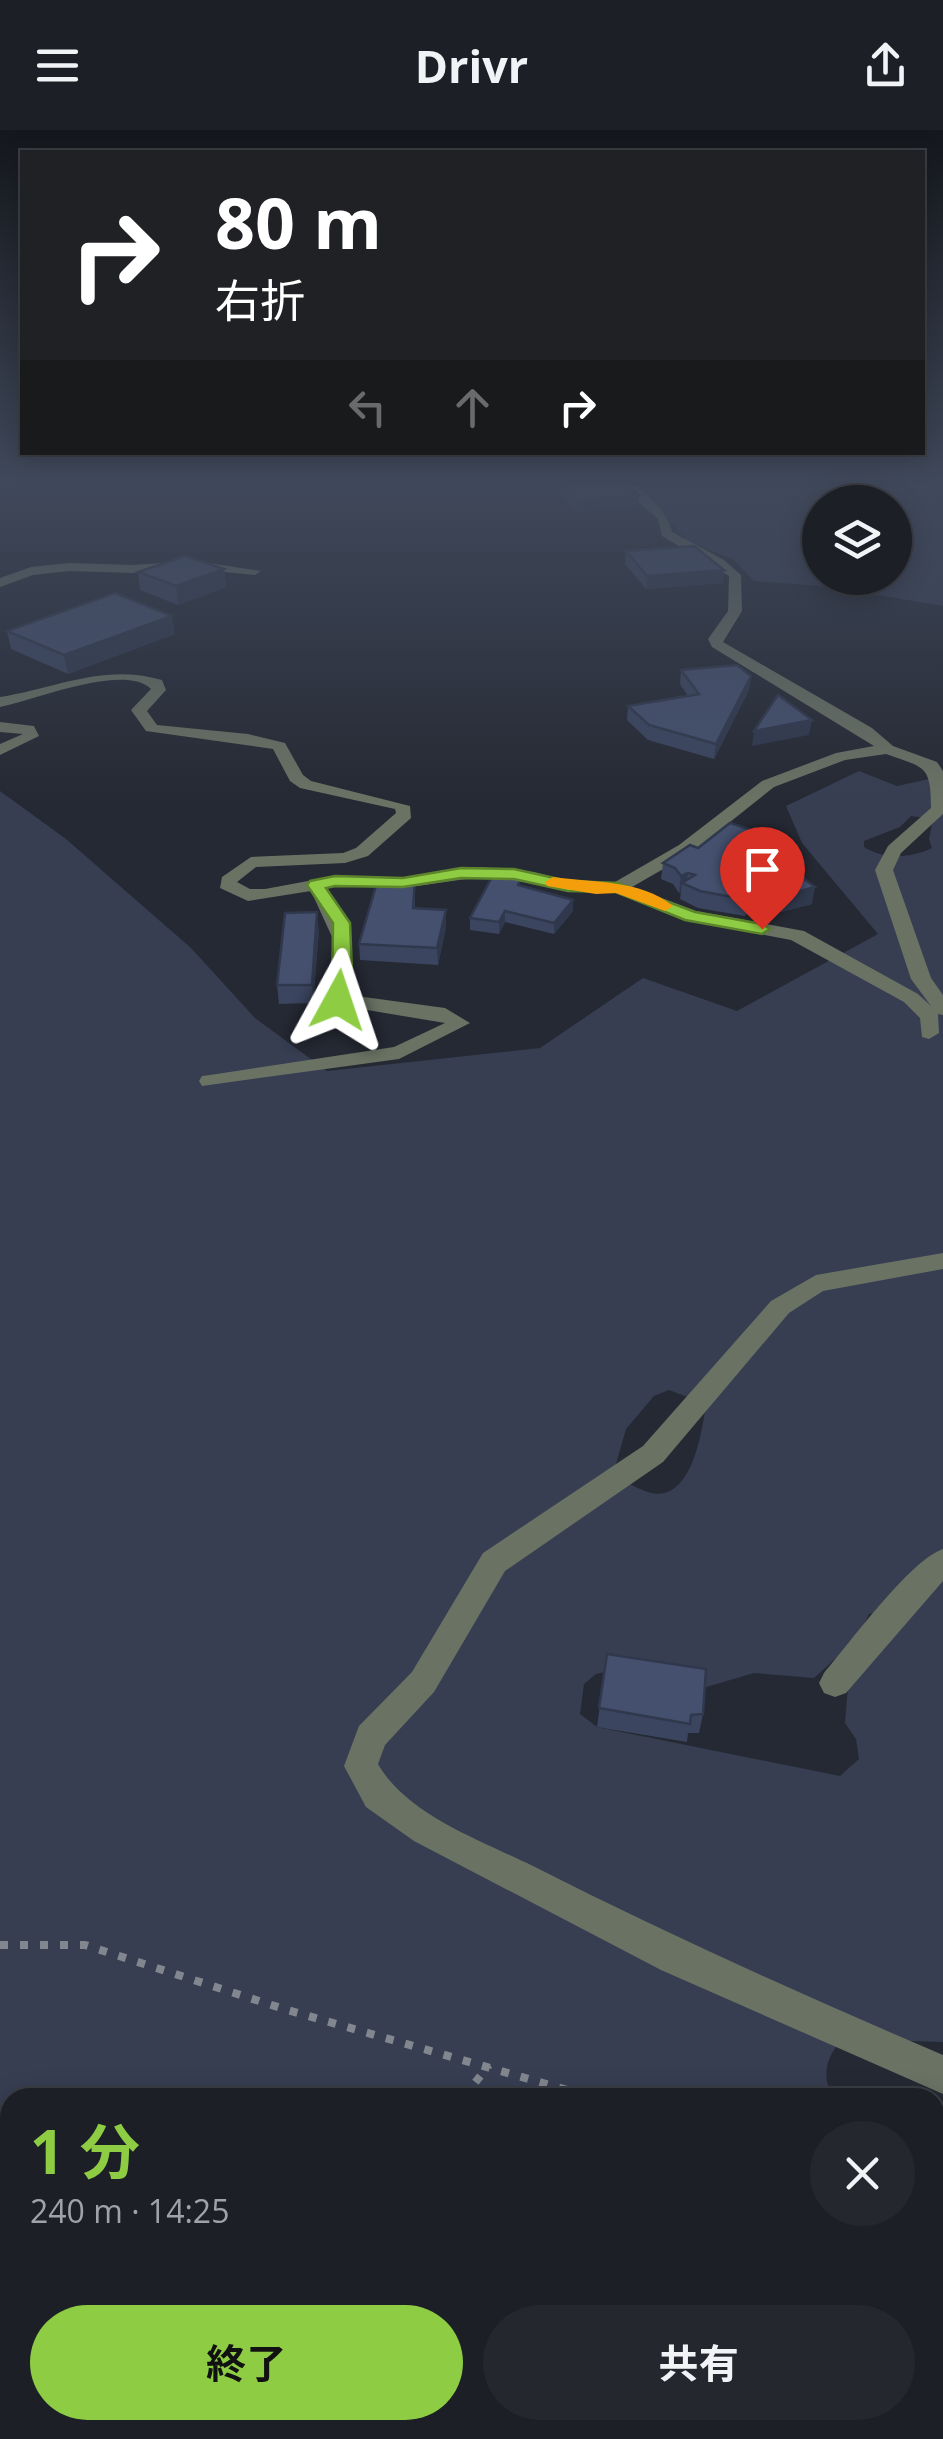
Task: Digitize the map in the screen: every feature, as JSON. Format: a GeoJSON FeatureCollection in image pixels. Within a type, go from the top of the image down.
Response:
{"type":"FeatureCollection","features":[{"type":"Feature","properties":{"kind":"street"},"geometry":{"type":"LineString","coordinates":[[735,587],[736,611],[715,639],[717,644],[866,731],[888,749],[932,765],[939,778],[939,808],[929,822],[894,850],[884,870],[921,979],[943,1009]]}},
{"type":"Feature","properties":{"kind":"street"},"geometry":{"type":"LineString","coordinates":[[0,702],[107,676],[146,678],[158,683],[159,690],[139,710],[151,728],[193,737],[260,739],[279,746],[296,778],[306,785],[402,806],[405,814],[362,852],[345,858],[251,862],[228,881],[229,888],[248,895],[335,881],[403,882],[480,872],[534,877],[568,886],[618,888],[692,916],[797,935],[911,998],[930,1017],[929,1033]]}},
{"type":"Feature","properties":{"kind":"street"},"geometry":{"type":"LineString","coordinates":[[0,727],[29,729],[31,736],[0,750]]}},
{"type":"Feature","properties":{"kind":"street"},"geometry":{"type":"LineString","coordinates":[[618,888],[685,849],[768,784],[842,756],[888,749]]}},
{"type":"Feature","properties":{"kind":"street"},"geometry":{"type":"LineString","coordinates":[[210,1082],[398,1052],[460,1023],[445,1014],[338,1000],[343,970],[342,923],[316,885]]}},
{"type":"Feature","properties":{"kind":"street"},"geometry":{"type":"LineString","coordinates":[[943,1261],[816,1284],[780,1307],[653,1454],[494,1562],[422,1682],[371,1738],[361,1766],[378,1796],[426,1828],[674,1957],[943,2075]]}},
{"type":"Feature","properties":{"kind":"street"},"geometry":{"type":"LineString","coordinates":[[835,1683],[900,1604],[943,1561]]}},
{"type":"Feature","properties":{"kind":"path"},"geometry":{"type":"LineString","coordinates":[[0,1945],[84,1945],[284,2009],[565,2088]]}},
{"type":"Feature","properties":{"kind":"path"},"geometry":{"type":"LineString","coordinates":[[471,2088],[489,2064]]}},
{"type":"Feature","properties":{"kind":"shaded area"},"geometry":{"type":"Polygon","coordinates":[[[912,587],[943,587],[943,606],[878,595],[912,595],[912,587]]]}},
{"type":"Feature","properties":{"kind":"shaded area"},"geometry":{"type":"Polygon","coordinates":[[[859,771],[897,786],[943,776],[943,2042],[909,2041],[853,2027],[829,2059],[828,2088],[0,2088],[0,791],[66,839],[191,948],[255,1018],[327,1071],[540,1048],[643,978],[737,1011],[878,934],[802,843],[786,806],[859,771]],[[911,816],[900,827],[864,841],[864,847],[898,856],[932,848],[929,839],[933,819],[911,816]],[[669,1390],[654,1396],[626,1429],[614,1471],[632,1485],[657,1494],[670,1491],[690,1469],[706,1404],[669,1390]],[[886,1609],[869,1614],[858,1638],[814,1678],[754,1673],[703,1688],[605,1672],[584,1684],[580,1714],[597,1727],[840,1776],[859,1759],[856,1739],[845,1723],[848,1687],[886,1609]]]}},
{"type":"Feature","properties":{"kind":"building"},"geometry":{"type":"Polygon","coordinates":[[[115,593],[172,616],[64,655],[7,631],[115,593]]]}},
{"type":"Feature","properties":{"kind":"building"},"geometry":{"type":"Polygon","coordinates":[[[737,665],[751,676],[716,744],[649,725],[628,706],[699,694],[681,670],[737,665]]]}},
{"type":"Feature","properties":{"kind":"building"},"geometry":{"type":"Polygon","coordinates":[[[778,695],[812,720],[754,731],[778,695]]]}},
{"type":"Feature","properties":{"kind":"building"},"geometry":{"type":"Polygon","coordinates":[[[730,823],[761,833],[736,846],[794,871],[815,887],[768,900],[758,892],[748,900],[700,891],[682,883],[695,875],[681,876],[663,863],[690,845],[698,848],[730,823]]]}},
{"type":"Feature","properties":{"kind":"building"},"geometry":{"type":"Polygon","coordinates":[[[493,875],[521,879],[518,885],[573,900],[554,923],[505,911],[499,922],[470,918],[493,875]]]}},
{"type":"Feature","properties":{"kind":"building"},"geometry":{"type":"Polygon","coordinates":[[[378,879],[415,879],[413,908],[446,910],[437,948],[359,944],[378,879]]]}},
{"type":"Feature","properties":{"kind":"building"},"geometry":{"type":"Polygon","coordinates":[[[317,912],[312,985],[277,985],[285,913],[317,912]]]}},
{"type":"Feature","properties":{"kind":"building"},"geometry":{"type":"Polygon","coordinates":[[[607,1654],[706,1669],[703,1714],[691,1715],[690,1724],[599,1708],[607,1654]]]}},
{"type":"Feature","properties":{"kind":"slow traffic"},"geometry":{"type":"LineString","coordinates":[[553,882],[596,889],[618,888],[665,906]]}},
{"type":"Feature","properties":{"kind":"route"},"geometry":{"type":"LineString","coordinates":[[338,1000],[343,970],[342,923],[316,885],[335,881],[403,882],[461,873],[514,874],[568,886],[618,888],[692,916],[762,929]]}}]}
